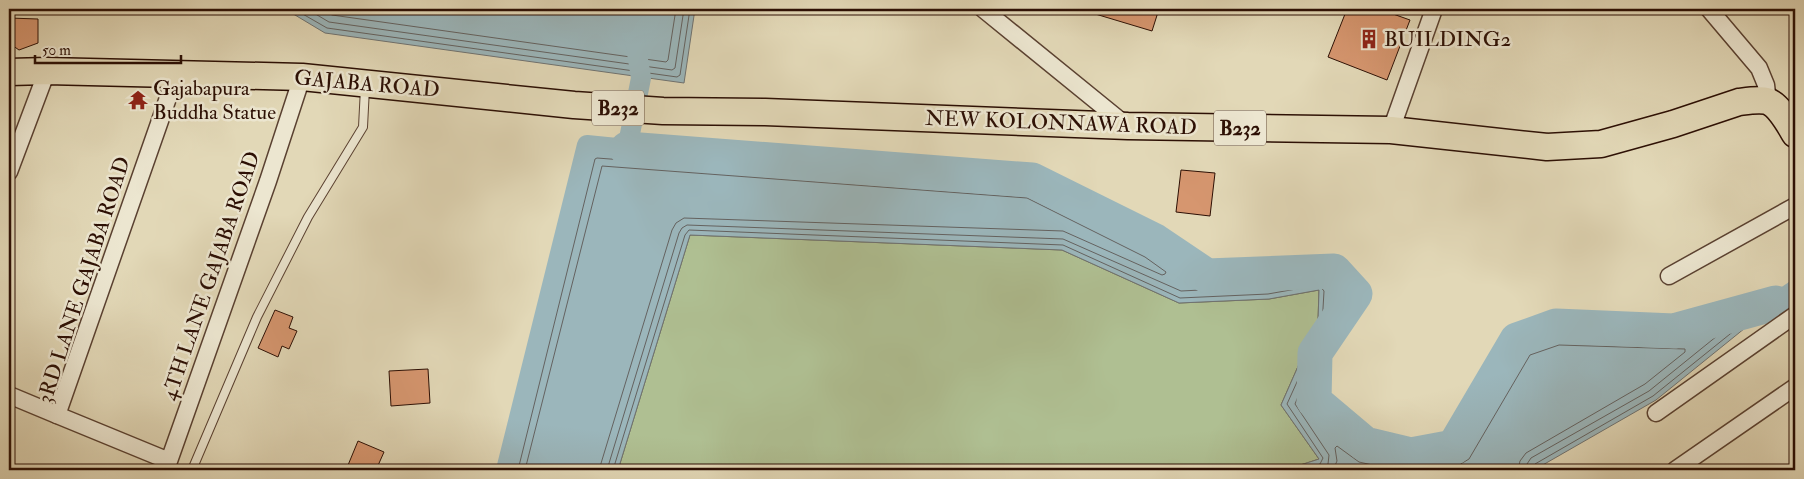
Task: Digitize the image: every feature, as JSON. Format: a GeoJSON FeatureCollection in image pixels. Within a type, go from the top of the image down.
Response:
{"type":"FeatureCollection","features":[{"type":"Feature","properties":{"kind":"main road","name":"GAJABA ROAD"},"geometry":{"type":"LineString","coordinates":[[9,72],[47,71],[302,77],[574,104]]}},
{"type":"Feature","properties":{"kind":"main road","name":"NEW KOLONNAWA ROAD"},"geometry":{"type":"LineString","coordinates":[[574,104],[662,111],[765,112],[1128,126],[1391,130],[1547,147],[1601,144],[1673,124],[1739,102],[1768,102]]}},
{"type":"Feature","properties":{"kind":"main road"},"geometry":{"type":"LineString","coordinates":[[1768,102],[1780,112],[1795,134]]}},
{"type":"Feature","properties":{"kind":"street"},"geometry":{"type":"LineString","coordinates":[[983,9],[1128,126]]}},
{"type":"Feature","properties":{"kind":"street"},"geometry":{"type":"LineString","coordinates":[[1391,130],[1434,9]]}},
{"type":"Feature","properties":{"kind":"street"},"geometry":{"type":"LineString","coordinates":[[1709,9],[1759,68],[1766,85],[1768,102]]}},
{"type":"Feature","properties":{"kind":"street"},"geometry":{"type":"LineString","coordinates":[[9,172],[47,71]]}},
{"type":"Feature","properties":{"kind":"street","name":"3RD LANE GAJABA ROAD"},"geometry":{"type":"LineString","coordinates":[[169,461],[57,415],[176,75]]}},
{"type":"Feature","properties":{"kind":"street","name":"4TH LANE GAJABA ROAD"},"geometry":{"type":"LineString","coordinates":[[169,461],[268,181],[302,77]]}},
{"type":"Feature","properties":{"kind":"street"},"geometry":{"type":"LineString","coordinates":[[1669,276],[1795,206]]}},
{"type":"Feature","properties":{"kind":"street"},"geometry":{"type":"LineString","coordinates":[[1656,413],[1795,316]]}},
{"type":"Feature","properties":{"kind":"street"},"geometry":{"type":"LineString","coordinates":[[1675,470],[1795,387]]}},
{"type":"Feature","properties":{"kind":"street"},"geometry":{"type":"LineString","coordinates":[[9,396],[57,415]]}},
{"type":"Feature","properties":{"kind":"lane"},"geometry":{"type":"LineString","coordinates":[[192,470],[257,317],[308,217],[363,127],[366,83]]}},
{"type":"Feature","properties":{"kind":"green space"},"geometry":{"type":"Polygon","coordinates":[[[690,235],[1062,250],[1179,303],[1269,299],[1319,290],[1318,321],[1281,405],[1319,459],[1285,470],[618,470],[690,235]]]}},
{"type":"Feature","properties":{"kind":"water"},"geometry":{"type":"Polygon","coordinates":[[[285,9],[695,9],[684,83],[325,33],[285,9]]]}},
{"type":"Feature","properties":{"kind":"water"},"geometry":{"type":"Polygon","coordinates":[[[587,145],[1032,180],[1155,241],[1207,276],[1334,271],[1355,294],[1315,353],[1314,401],[1366,444],[1411,455],[1454,447],[1517,340],[1556,326],[1674,331],[1776,303],[1656,400],[1534,470],[1285,470],[1319,459],[1281,405],[1318,321],[1319,290],[1269,299],[1179,303],[1062,250],[690,235],[618,470],[506,470],[587,145]]]}},
{"type":"Feature","properties":{"kind":"building"},"geometry":{"type":"Polygon","coordinates":[[[1093,9],[1159,9],[1152,31],[1092,13],[1093,9]]]}},
{"type":"Feature","properties":{"kind":"building","name":"BUILDING2"},"geometry":{"type":"Polygon","coordinates":[[[1347,9],[1379,9],[1410,20],[1387,80],[1328,57],[1347,9]]]}},
{"type":"Feature","properties":{"kind":"building"},"geometry":{"type":"Polygon","coordinates":[[[9,18],[38,19],[38,43],[19,50],[9,43],[9,18]]]}},
{"type":"Feature","properties":{"kind":"building"},"geometry":{"type":"Polygon","coordinates":[[[1181,170],[1215,173],[1210,216],[1176,212],[1181,170]]]}},
{"type":"Feature","properties":{"kind":"building"},"geometry":{"type":"Polygon","coordinates":[[[275,310],[293,317],[289,328],[297,331],[289,349],[282,346],[278,357],[258,348],[275,310]]]}},
{"type":"Feature","properties":{"kind":"building"},"geometry":{"type":"Polygon","coordinates":[[[428,369],[430,403],[391,406],[389,371],[428,369]]]}},
{"type":"Feature","properties":{"kind":"building"},"geometry":{"type":"Polygon","coordinates":[[[358,441],[384,452],[376,470],[346,470],[358,441]]]}},
{"type":"Feature","properties":{"kind":"waterway"},"geometry":{"type":"LineString","coordinates":[[506,470],[587,145],[627,149],[641,78],[630,9]]}},
{"type":"Feature","properties":{"kind":"waterway"},"geometry":{"type":"LineString","coordinates":[[627,149],[1032,180],[1155,241],[1207,276],[1334,271],[1355,294],[1315,353],[1314,401],[1365,444],[1411,455],[1454,447],[1517,340],[1556,326],[1674,331],[1776,303]]}},
{"type":"Feature","properties":{"kind":"waterway"},"geometry":{"type":"LineString","coordinates":[[1776,303],[1795,290]]}},
{"type":"Feature","properties":{"kind":"place","name":"BUILDING2"},"geometry":{"type":"Point","coordinates":[1369,39]}},
{"type":"Feature","properties":{"kind":"place","name":"Gajabapura Buddha Statue"},"geometry":{"type":"Point","coordinates":[138,100]}}]}
